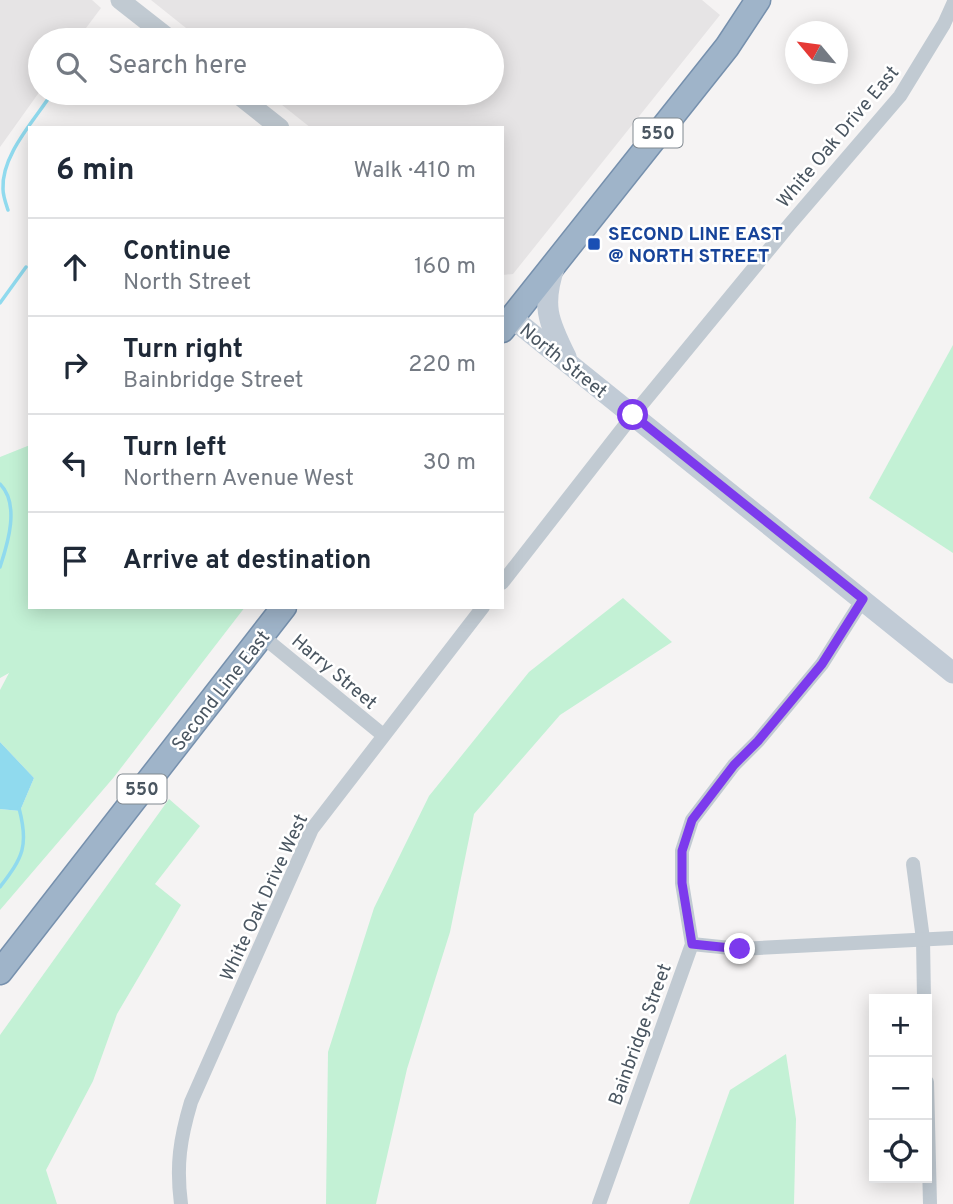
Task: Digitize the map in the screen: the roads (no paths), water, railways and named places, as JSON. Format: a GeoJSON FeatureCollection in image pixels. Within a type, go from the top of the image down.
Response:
{"type":"FeatureCollection","features":[{"type":"Feature","properties":{"kind":"highway","name":"550"},"geometry":{"type":"LineString","coordinates":[[505,320],[555,264],[727,47],[758,0]]}},
{"type":"Feature","properties":{"kind":"highway","name":"Second Line East"},"geometry":{"type":"LineString","coordinates":[[0,972],[282,609]]}},
{"type":"Feature","properties":{"kind":"main road"},"geometry":{"type":"LineString","coordinates":[[555,264],[547,287],[547,313],[550,326],[570,365]]}},
{"type":"Feature","properties":{"kind":"main road","name":"North Street"},"geometry":{"type":"LineString","coordinates":[[505,320],[570,365],[953,673]]}},
{"type":"Feature","properties":{"kind":"street"},"geometry":{"type":"LineString","coordinates":[[120,0],[156,28]]}},
{"type":"Feature","properties":{"kind":"street","name":"White Oak Drive East"},"geometry":{"type":"LineString","coordinates":[[633,415],[790,224],[900,96],[944,24],[953,4]]}},
{"type":"Feature","properties":{"kind":"street"},"geometry":{"type":"LineString","coordinates":[[251,105],[277,126]]}},
{"type":"Feature","properties":{"kind":"street"},"geometry":{"type":"LineString","coordinates":[[504,580],[633,415]]}},
{"type":"Feature","properties":{"kind":"street","name":"Bainbridge Street"},"geometry":{"type":"LineString","coordinates":[[599,1204],[692,944],[682,883],[682,851],[692,820],[734,765],[758,741],[822,664],[863,599]]}},
{"type":"Feature","properties":{"kind":"street","name":"White Oak Drive West"},"geometry":{"type":"LineString","coordinates":[[181,1204],[178,1174],[180,1138],[191,1101],[312,829],[482,609]]}},
{"type":"Feature","properties":{"kind":"street","name":"Harry Street"},"geometry":{"type":"LineString","coordinates":[[262,635],[383,735]]}},
{"type":"Feature","properties":{"kind":"street"},"geometry":{"type":"LineString","coordinates":[[913,864],[923,939],[924,994]]}},
{"type":"Feature","properties":{"kind":"street"},"geometry":{"type":"LineString","coordinates":[[692,944],[740,949],[953,938]]}},
{"type":"Feature","properties":{"kind":"street"},"geometry":{"type":"LineString","coordinates":[[928,1120],[930,1204]]}},
{"type":"Feature","properties":{"kind":"water"},"geometry":{"type":"Polygon","coordinates":[[[0,742],[34,778],[20,811],[0,809],[0,742]]]}},
{"type":"Feature","properties":{"kind":"waterway"},"geometry":{"type":"LineString","coordinates":[[29,126],[43,105]]}},
{"type":"Feature","properties":{"kind":"waterway"},"geometry":{"type":"LineString","coordinates":[[8,210],[3,189],[7,163],[28,127]]}},
{"type":"Feature","properties":{"kind":"waterway"},"geometry":{"type":"LineString","coordinates":[[0,303],[26,267]]}},
{"type":"Feature","properties":{"kind":"waterway"},"geometry":{"type":"LineString","coordinates":[[0,484],[10,502],[11,513],[9,535],[0,567]]}},
{"type":"Feature","properties":{"kind":"waterway"},"geometry":{"type":"LineString","coordinates":[[0,887],[22,850],[23,832],[19,808]]}},
{"type":"Feature","properties":{"kind":"place","name":"SECOND LINE EAST @ NORTH STREET"},"geometry":{"type":"Point","coordinates":[594,244]}}]}
